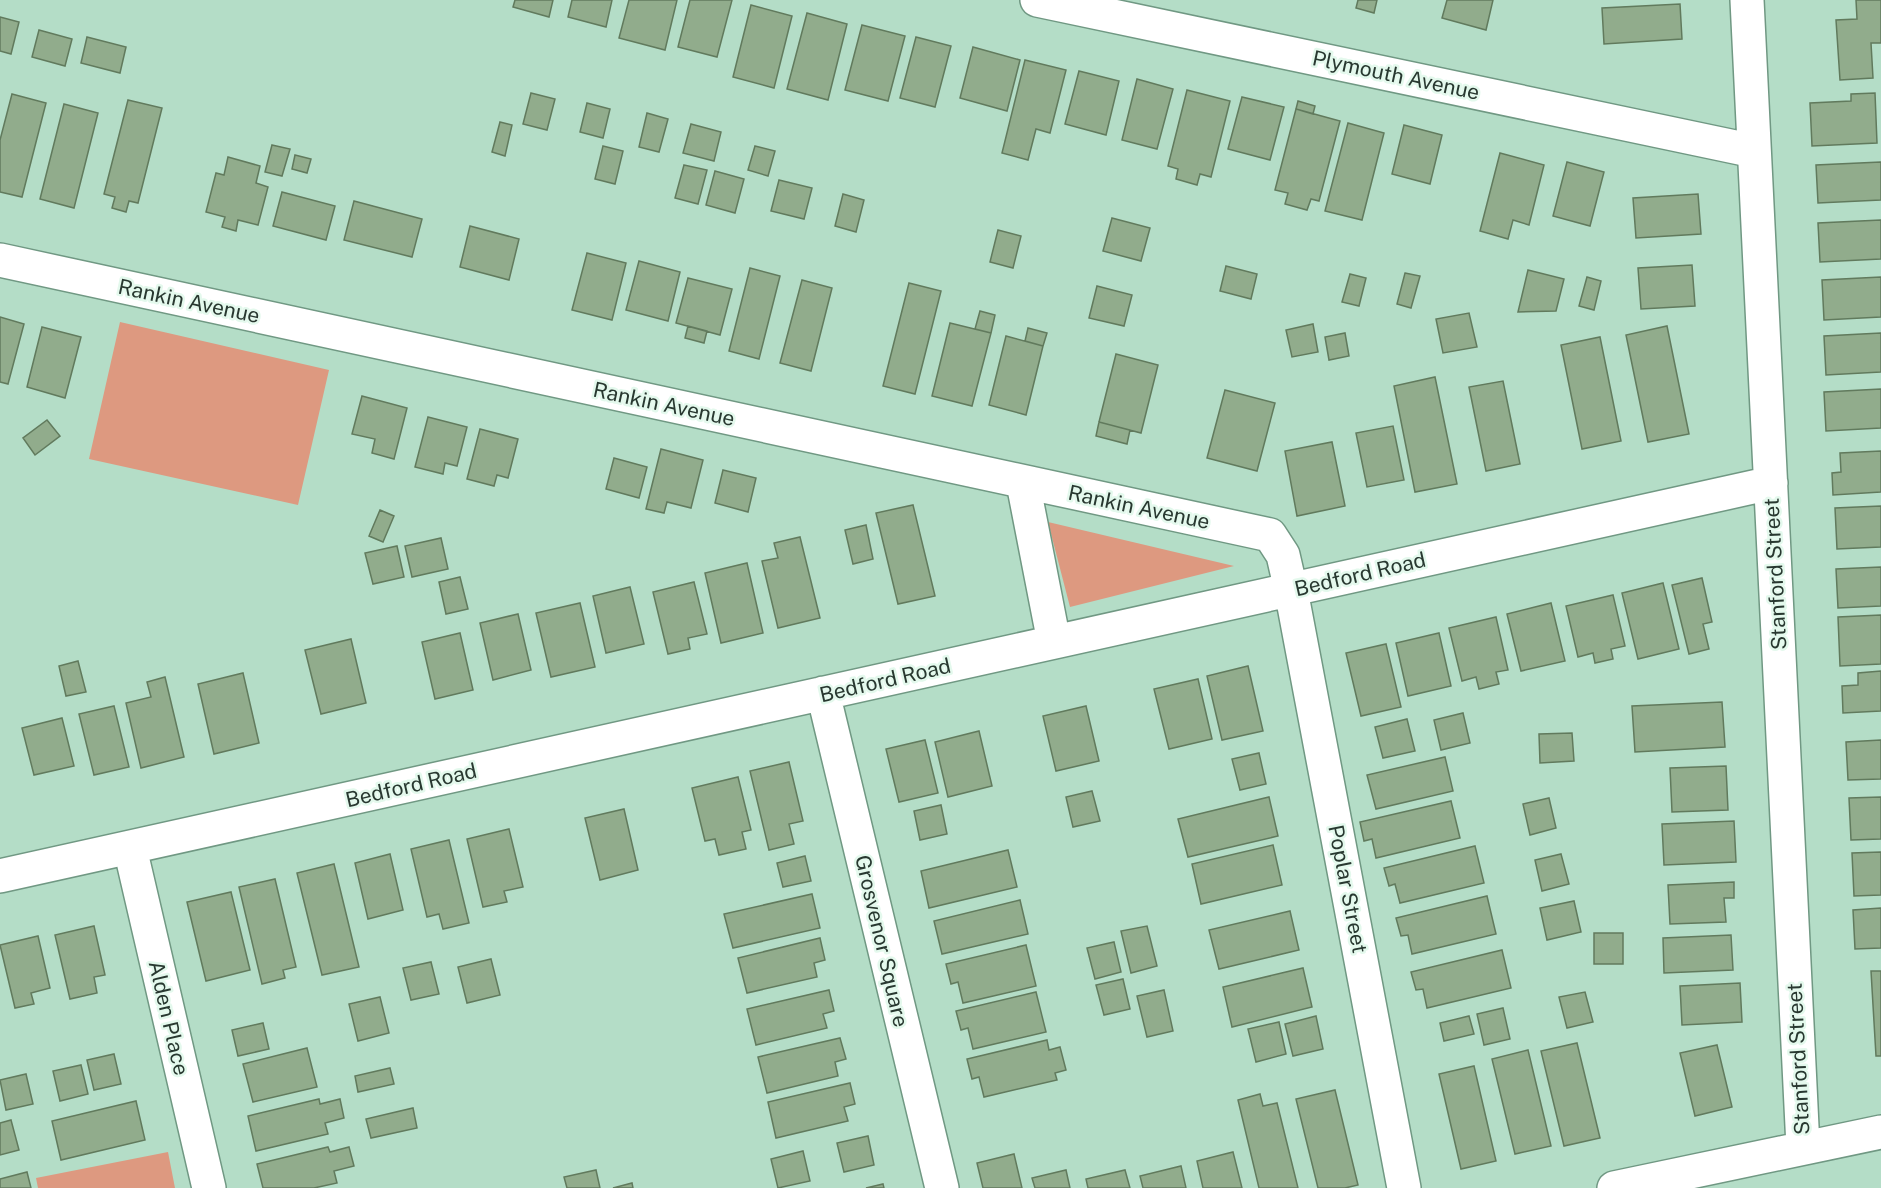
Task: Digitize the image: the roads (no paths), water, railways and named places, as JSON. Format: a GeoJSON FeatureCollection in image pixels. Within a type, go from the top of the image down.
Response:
{"type":"FeatureCollection","features":[{"type":"Feature","properties":{"kind":"street","name":"Plymouth Avenue"},"geometry":{"type":"LineString","coordinates":[[1037,0],[1755,151]]}},
{"type":"Feature","properties":{"kind":"street","name":"Stanford Street"},"geometry":{"type":"LineString","coordinates":[[1747,0],[1803,1148]]}},
{"type":"Feature","properties":{"kind":"street","name":"Rankin Avenue"},"geometry":{"type":"LineString","coordinates":[[0,260],[1270,535],[1283,555],[1291,590]]}},
{"type":"Feature","properties":{"kind":"street"},"geometry":{"type":"LineString","coordinates":[[1023,483],[1054,642]]}},
{"type":"Feature","properties":{"kind":"street","name":"Bedford Road"},"geometry":{"type":"LineString","coordinates":[[0,876],[1771,483]]}},
{"type":"Feature","properties":{"kind":"street","name":"Poplar Street"},"geometry":{"type":"LineString","coordinates":[[1291,590],[1404,1188]]}},
{"type":"Feature","properties":{"kind":"street","name":"Grosvenor Square"},"geometry":{"type":"LineString","coordinates":[[823,693],[942,1188]]}},
{"type":"Feature","properties":{"kind":"street","name":"Alden Place"},"geometry":{"type":"LineString","coordinates":[[130,848],[209,1188]]}},
{"type":"Feature","properties":{"kind":"street"},"geometry":{"type":"LineString","coordinates":[[1614,1188],[1881,1131]]}}]}
